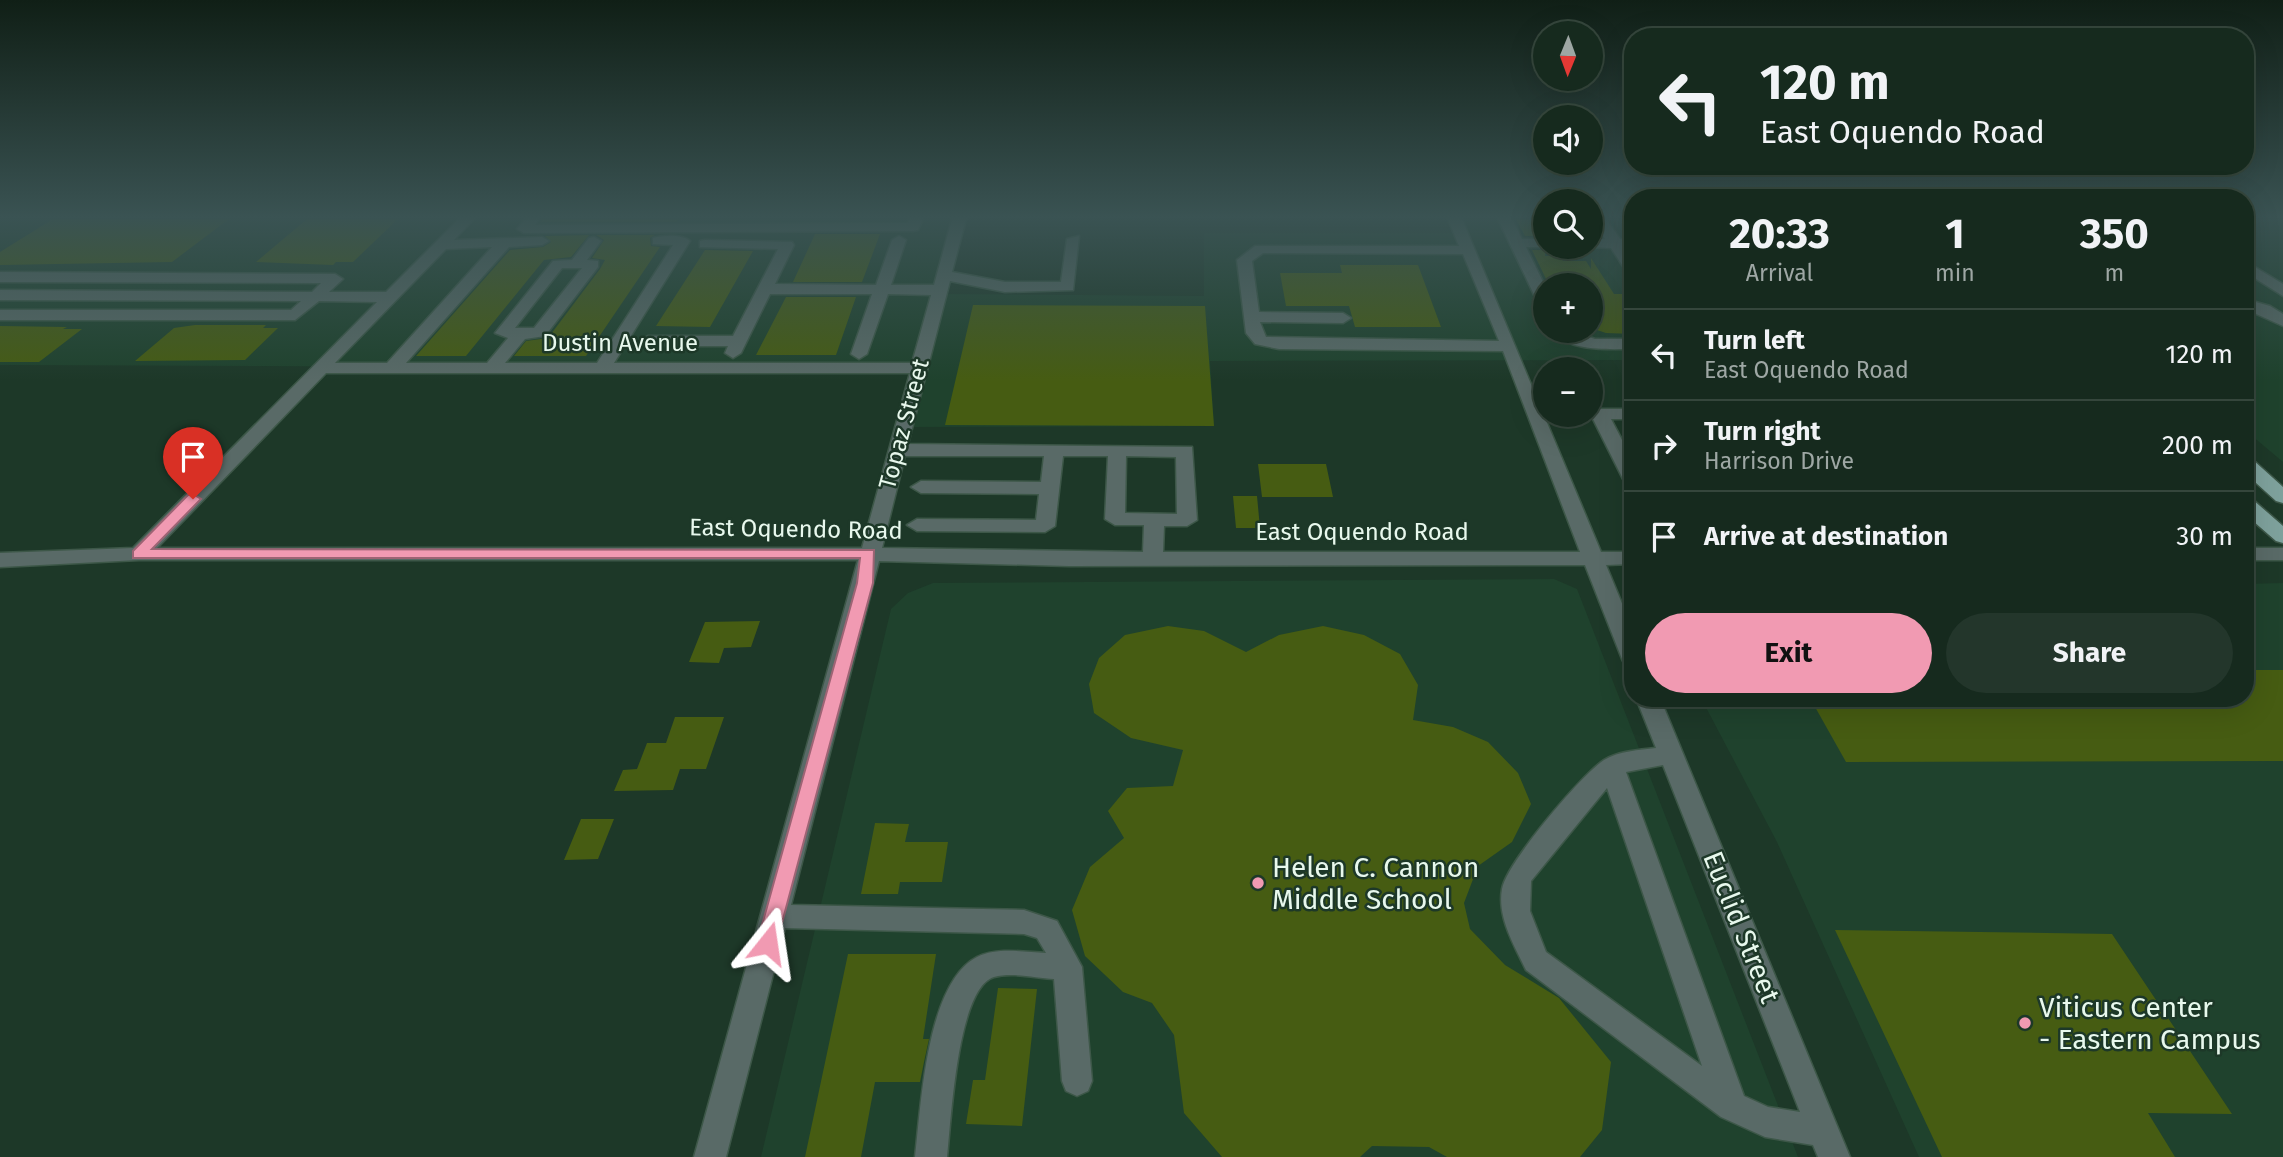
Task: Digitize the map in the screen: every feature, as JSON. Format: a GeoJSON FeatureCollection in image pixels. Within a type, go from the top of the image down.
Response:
{"type":"FeatureCollection","features":[{"type":"Feature","properties":{"kind":"main road"},"geometry":{"type":"LineString","coordinates":[[2254,471],[2283,497]]}},
{"type":"Feature","properties":{"kind":"main road"},"geometry":{"type":"LineString","coordinates":[[2254,511],[2283,537]]}},
{"type":"Feature","properties":{"kind":"street"},"geometry":{"type":"LineString","coordinates":[[139,554],[414,273]]}},
{"type":"Feature","properties":{"kind":"street"},"geometry":{"type":"LineString","coordinates":[[393,367],[477,273]]}},
{"type":"Feature","properties":{"kind":"street"},"geometry":{"type":"LineString","coordinates":[[551,273],[503,333],[539,333],[586,273]]}},
{"type":"Feature","properties":{"kind":"street"},"geometry":{"type":"LineString","coordinates":[[602,368],[663,273]]}},
{"type":"Feature","properties":{"kind":"street"},"geometry":{"type":"LineString","coordinates":[[725,367],[773,273]]}},
{"type":"Feature","properties":{"kind":"street"},"geometry":{"type":"LineString","coordinates":[[859,354],[888,273]]}},
{"type":"Feature","properties":{"kind":"street","name":"Topaz Street"},"geometry":{"type":"LineString","coordinates":[[710,1157],[865,583],[868,554],[945,273]]}},
{"type":"Feature","properties":{"kind":"street"},"geometry":{"type":"LineString","coordinates":[[765,289],[882,290],[942,283],[1068,287],[1070,273]]}},
{"type":"Feature","properties":{"kind":"street"},"geometry":{"type":"LineString","coordinates":[[1246,273],[1254,333],[1261,341],[1279,344],[1508,346]]}},
{"type":"Feature","properties":{"kind":"street"},"geometry":{"type":"LineString","coordinates":[[1478,273],[1624,636]]}},
{"type":"Feature","properties":{"kind":"street"},"geometry":{"type":"LineString","coordinates":[[2257,273],[2283,291]]}},
{"type":"Feature","properties":{"kind":"street"},"geometry":{"type":"LineString","coordinates":[[0,277],[335,279],[295,315],[0,315]]}},
{"type":"Feature","properties":{"kind":"street"},"geometry":{"type":"LineString","coordinates":[[99,315],[150,277]]}},
{"type":"Feature","properties":{"kind":"street"},"geometry":{"type":"LineString","coordinates":[[2254,278],[2264,278]]}},
{"type":"Feature","properties":{"kind":"street"},"geometry":{"type":"LineString","coordinates":[[2254,292],[2283,291]]}},
{"type":"Feature","properties":{"kind":"street"},"geometry":{"type":"LineString","coordinates":[[0,295],[390,297]]}},
{"type":"Feature","properties":{"kind":"street"},"geometry":{"type":"LineString","coordinates":[[2254,306],[2264,309],[2283,321]]}},
{"type":"Feature","properties":{"kind":"street"},"geometry":{"type":"LineString","coordinates":[[1252,317],[1343,318]]}},
{"type":"Feature","properties":{"kind":"street"},"geometry":{"type":"LineString","coordinates":[[493,368],[520,334]]}},
{"type":"Feature","properties":{"kind":"street"},"geometry":{"type":"LineString","coordinates":[[648,341],[739,341]]}},
{"type":"Feature","properties":{"kind":"street"},"geometry":{"type":"LineString","coordinates":[[1587,343],[1624,344]]}},
{"type":"Feature","properties":{"kind":"street","name":"Dustin Avenue"},"geometry":{"type":"LineString","coordinates":[[321,368],[919,368]]}},
{"type":"Feature","properties":{"kind":"street"},"geometry":{"type":"LineString","coordinates":[[1624,414],[1599,414],[1624,462]]}},
{"type":"Feature","properties":{"kind":"street"},"geometry":{"type":"LineString","coordinates":[[897,450],[1185,451],[1186,520],[1115,519],[1117,451]]}},
{"type":"Feature","properties":{"kind":"street"},"geometry":{"type":"LineString","coordinates":[[917,525],[1045,526],[1054,450]]}},
{"type":"Feature","properties":{"kind":"street"},"geometry":{"type":"LineString","coordinates":[[921,487],[1050,488]]}},
{"type":"Feature","properties":{"kind":"street"},"geometry":{"type":"LineString","coordinates":[[1153,559],[1154,520]]}},
{"type":"Feature","properties":{"kind":"street","name":"East Oquendo Road"},"geometry":{"type":"LineString","coordinates":[[0,560],[139,554],[868,554],[943,558],[1153,559],[1624,558]]}},
{"type":"Feature","properties":{"kind":"street"},"geometry":{"type":"LineString","coordinates":[[2254,554],[2283,554]]}},
{"type":"Feature","properties":{"kind":"street","name":"Euclid Street"},"geometry":{"type":"LineString","coordinates":[[1652,707],[1829,1144]]}},
{"type":"Feature","properties":{"kind":"street"},"geometry":{"type":"LineString","coordinates":[[1671,755],[1632,761],[1612,768],[1595,782],[1518,878],[1516,903],[1521,930],[1536,961],[1732,1107],[1765,1122],[1829,1144]]}},
{"type":"Feature","properties":{"kind":"street"},"geometry":{"type":"LineString","coordinates":[[1612,768],[1732,1107]]}},
{"type":"Feature","properties":{"kind":"street"},"geometry":{"type":"LineString","coordinates":[[775,916],[1024,922],[1047,929],[1068,967],[1077,1081]]}},
{"type":"Feature","properties":{"kind":"street"},"geometry":{"type":"LineString","coordinates":[[931,1157],[951,1019],[968,978],[986,966],[1068,967]]}},
{"type":"Feature","properties":{"kind":"shaded area"},"geometry":{"type":"Polygon","coordinates":[[[0,273],[945,273],[939,294],[1204,296],[1204,273],[1624,273],[1624,360],[1603,360],[1603,357],[1533,357],[1533,360],[1210,361],[1214,426],[903,427],[919,369],[0,365],[0,273]]]}},
{"type":"Feature","properties":{"kind":"shaded area"},"geometry":{"type":"Polygon","coordinates":[[[2254,273],[2283,273],[2283,462],[2254,438],[2254,273]]]}},
{"type":"Feature","properties":{"kind":"shaded area","name":"Helen C. Cannon Middle School"},"geometry":{"type":"Polygon","coordinates":[[[1554,579],[1577,589],[1798,1157],[761,1157],[891,609],[908,593],[933,583],[1554,579]]]}},
{"type":"Feature","properties":{"kind":"shaded area"},"geometry":{"type":"Polygon","coordinates":[[[2283,583],[2283,1157],[1919,1157],[1777,842],[1706,707],[2254,707],[2254,584],[2283,583]]]}},
{"type":"Feature","properties":{"kind":"building"},"geometry":{"type":"Polygon","coordinates":[[[490,273],[533,273],[466,356],[416,356],[490,273]]]}},
{"type":"Feature","properties":{"kind":"building"},"geometry":{"type":"Polygon","coordinates":[[[597,273],[642,273],[586,356],[514,356],[526,341],[548,338],[597,273]]]}},
{"type":"Feature","properties":{"kind":"building"},"geometry":{"type":"Polygon","coordinates":[[[690,273],[741,273],[710,327],[656,326],[690,273]]]}},
{"type":"Feature","properties":{"kind":"building"},"geometry":{"type":"Polygon","coordinates":[[[797,273],[865,273],[862,282],[793,282],[797,273]]]}},
{"type":"Feature","properties":{"kind":"building"},"geometry":{"type":"Polygon","coordinates":[[[1280,273],[1421,273],[1441,327],[1355,327],[1349,306],[1286,306],[1280,273]]]}},
{"type":"Feature","properties":{"kind":"building"},"geometry":{"type":"Polygon","coordinates":[[[1603,277],[1614,294],[1624,294],[1624,334],[1603,332],[1603,277]]]}},
{"type":"Feature","properties":{"kind":"building"},"geometry":{"type":"Polygon","coordinates":[[[786,297],[856,297],[836,355],[756,355],[786,297]]]}},
{"type":"Feature","properties":{"kind":"building"},"geometry":{"type":"Polygon","coordinates":[[[973,305],[1205,306],[1214,426],[945,425],[973,305]]]}},
{"type":"Feature","properties":{"kind":"building"},"geometry":{"type":"Polygon","coordinates":[[[195,325],[266,325],[263,328],[278,328],[245,360],[135,361],[174,328],[195,325]]]}},
{"type":"Feature","properties":{"kind":"building"},"geometry":{"type":"Polygon","coordinates":[[[0,326],[82,329],[39,362],[0,362],[0,326]]]}},
{"type":"Feature","properties":{"kind":"building"},"geometry":{"type":"Polygon","coordinates":[[[1258,464],[1326,464],[1333,497],[1262,497],[1258,464]]]}},
{"type":"Feature","properties":{"kind":"building"},"geometry":{"type":"Polygon","coordinates":[[[1233,496],[1257,496],[1260,528],[1236,528],[1233,496]]]}},
{"type":"Feature","properties":{"kind":"building"},"geometry":{"type":"Polygon","coordinates":[[[760,621],[751,647],[724,648],[719,663],[689,662],[705,622],[760,621]]]}},
{"type":"Feature","properties":{"kind":"building"},"geometry":{"type":"Polygon","coordinates":[[[1168,626],[1204,631],[1246,652],[1279,635],[1323,626],[1364,635],[1400,654],[1418,685],[1413,720],[1453,727],[1488,742],[1518,773],[1531,804],[1512,842],[1478,866],[1464,903],[1470,929],[1505,965],[1559,998],[1611,1062],[1602,1130],[1580,1157],[1447,1157],[1429,1147],[1372,1146],[1360,1157],[1222,1157],[1184,1113],[1174,1035],[1152,1003],[1123,992],[1085,956],[1072,910],[1090,867],[1124,838],[1108,811],[1127,788],[1173,786],[1183,750],[1131,738],[1094,713],[1089,684],[1099,658],[1125,635],[1168,626]]]}},
{"type":"Feature","properties":{"kind":"building"},"geometry":{"type":"Polygon","coordinates":[[[2254,670],[2283,670],[2283,761],[1846,762],[1815,707],[2254,707],[2254,670]]]}},
{"type":"Feature","properties":{"kind":"building"},"geometry":{"type":"Polygon","coordinates":[[[675,717],[724,717],[706,769],[680,769],[673,790],[614,791],[623,770],[637,769],[647,743],[666,743],[675,717]]]}},
{"type":"Feature","properties":{"kind":"building"},"geometry":{"type":"Polygon","coordinates":[[[581,819],[614,819],[598,859],[564,860],[581,819]]]}},
{"type":"Feature","properties":{"kind":"building"},"geometry":{"type":"Polygon","coordinates":[[[875,823],[909,824],[905,842],[948,842],[942,882],[900,882],[898,894],[861,894],[875,823]]]}},
{"type":"Feature","properties":{"kind":"building","name":"Viticus Center - Eastern Campus"},"geometry":{"type":"Polygon","coordinates":[[[1835,930],[2112,934],[2232,1114],[2148,1113],[2175,1157],[1942,1157],[1835,930]]]}},
{"type":"Feature","properties":{"kind":"building"},"geometry":{"type":"Polygon","coordinates":[[[848,954],[936,954],[923,1039],[929,1039],[920,1082],[875,1082],[861,1157],[805,1157],[848,954]]]}},
{"type":"Feature","properties":{"kind":"building"},"geometry":{"type":"Polygon","coordinates":[[[998,988],[1037,989],[1022,1126],[966,1124],[973,1080],[985,1080],[998,988]]]}},
{"type":"Feature","properties":{"kind":"place","name":"Helen C. Cannon Middle School"},"geometry":{"type":"Point","coordinates":[1258,883]}},
{"type":"Feature","properties":{"kind":"place","name":"Viticus Center - Eastern Campus"},"geometry":{"type":"Point","coordinates":[2025,1023]}},
{"type":"Feature","properties":{"kind":"route"},"geometry":{"type":"LineString","coordinates":[[193,499],[139,554],[868,554],[865,583],[768,943]]}}]}
